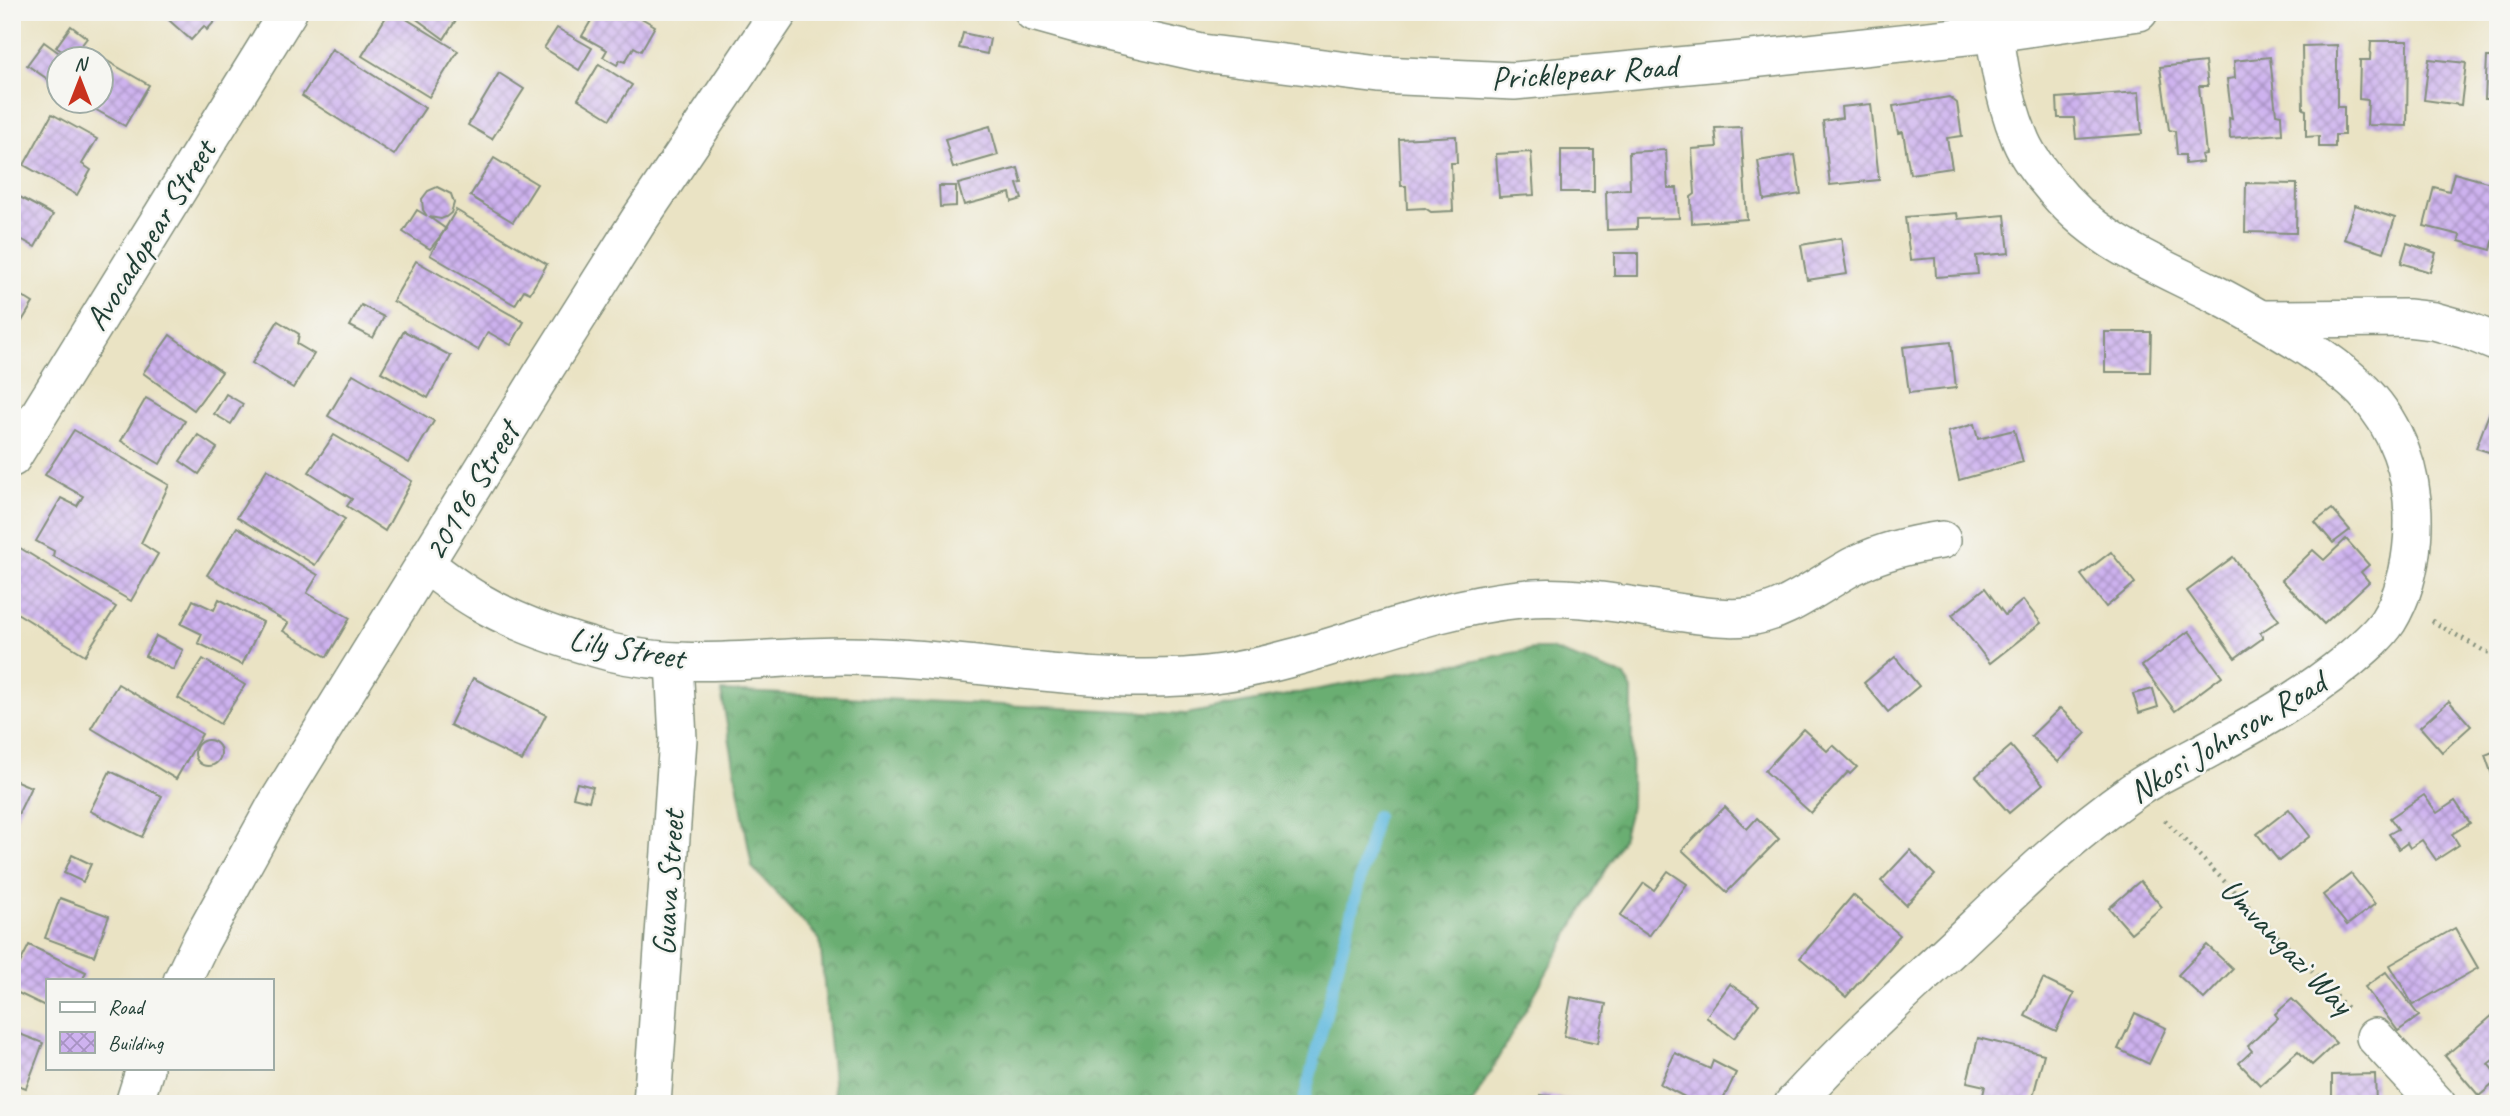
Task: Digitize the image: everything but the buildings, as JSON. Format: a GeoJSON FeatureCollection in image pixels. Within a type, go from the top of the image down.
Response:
{"type":"FeatureCollection","features":[{"type":"Feature","properties":{"kind":"street","name":"Avocadopear Street"},"geometry":{"type":"LineString","coordinates":[[12,458],[288,12]]}},
{"type":"Feature","properties":{"kind":"street","name":"20196 Street"},"geometry":{"type":"LineString","coordinates":[[183,979],[276,805],[632,231],[779,12]]}},
{"type":"Feature","properties":{"kind":"street","name":"Pricklepear Road"},"geometry":{"type":"LineString","coordinates":[[1033,12],[1094,29],[1215,55],[1380,75],[1514,81],[1742,60],[1993,22],[2139,12]]}},
{"type":"Feature","properties":{"kind":"street","name":"Nkosi Johnson Road"},"geometry":{"type":"LineString","coordinates":[[1793,1104],[1838,1055],[2054,853],[2135,789],[2275,712],[2332,673],[2368,644],[2386,623],[2398,602],[2407,571],[2414,521],[2409,471],[2395,435],[2375,402],[2351,378],[2263,319],[2133,254],[2094,229],[2059,197],[2036,168],[2020,139],[2006,97],[1993,22]]}},
{"type":"Feature","properties":{"kind":"street"},"geometry":{"type":"LineString","coordinates":[[2263,319],[2407,318],[2456,327],[2498,343]]}},
{"type":"Feature","properties":{"kind":"street","name":"Lily Street"},"geometry":{"type":"LineString","coordinates":[[426,565],[478,601],[544,632],[612,652],[674,662],[847,656],[1107,677],[1177,677],[1223,673],[1279,660],[1481,603],[1526,598],[1564,598],[1720,617],[1747,617],[1769,613],[1859,563],[1905,545],[1942,540]]}},
{"type":"Feature","properties":{"kind":"street","name":"Guava Street"},"geometry":{"type":"LineString","coordinates":[[652,1104],[678,739],[674,662]]}},
{"type":"Feature","properties":{"kind":"street","name":"Umvangazi Way"},"geometry":{"type":"LineString","coordinates":[[2375,1037],[2437,1104]]}},
{"type":"Feature","properties":{"kind":"street"},"geometry":{"type":"LineString","coordinates":[[134,1104],[145,1070]]}},
{"type":"Feature","properties":{"kind":"path"},"geometry":{"type":"LineString","coordinates":[[2398,602],[2486,652],[2498,653]]}},
{"type":"Feature","properties":{"kind":"path","name":"Umvangazi Way"},"geometry":{"type":"LineString","coordinates":[[2135,789],[2375,1037]]}},
{"type":"Feature","properties":{"kind":"green space"},"geometry":{"type":"Polygon","coordinates":[[[1534,649],[1550,649],[1625,676],[1632,690],[1631,806],[1622,840],[1472,1104],[835,1104],[820,940],[752,867],[721,691],[1186,714],[1534,649]]]}},
{"type":"Feature","properties":{"kind":"waterway"},"geometry":{"type":"LineString","coordinates":[[1305,1104],[1376,816]]}}]}
